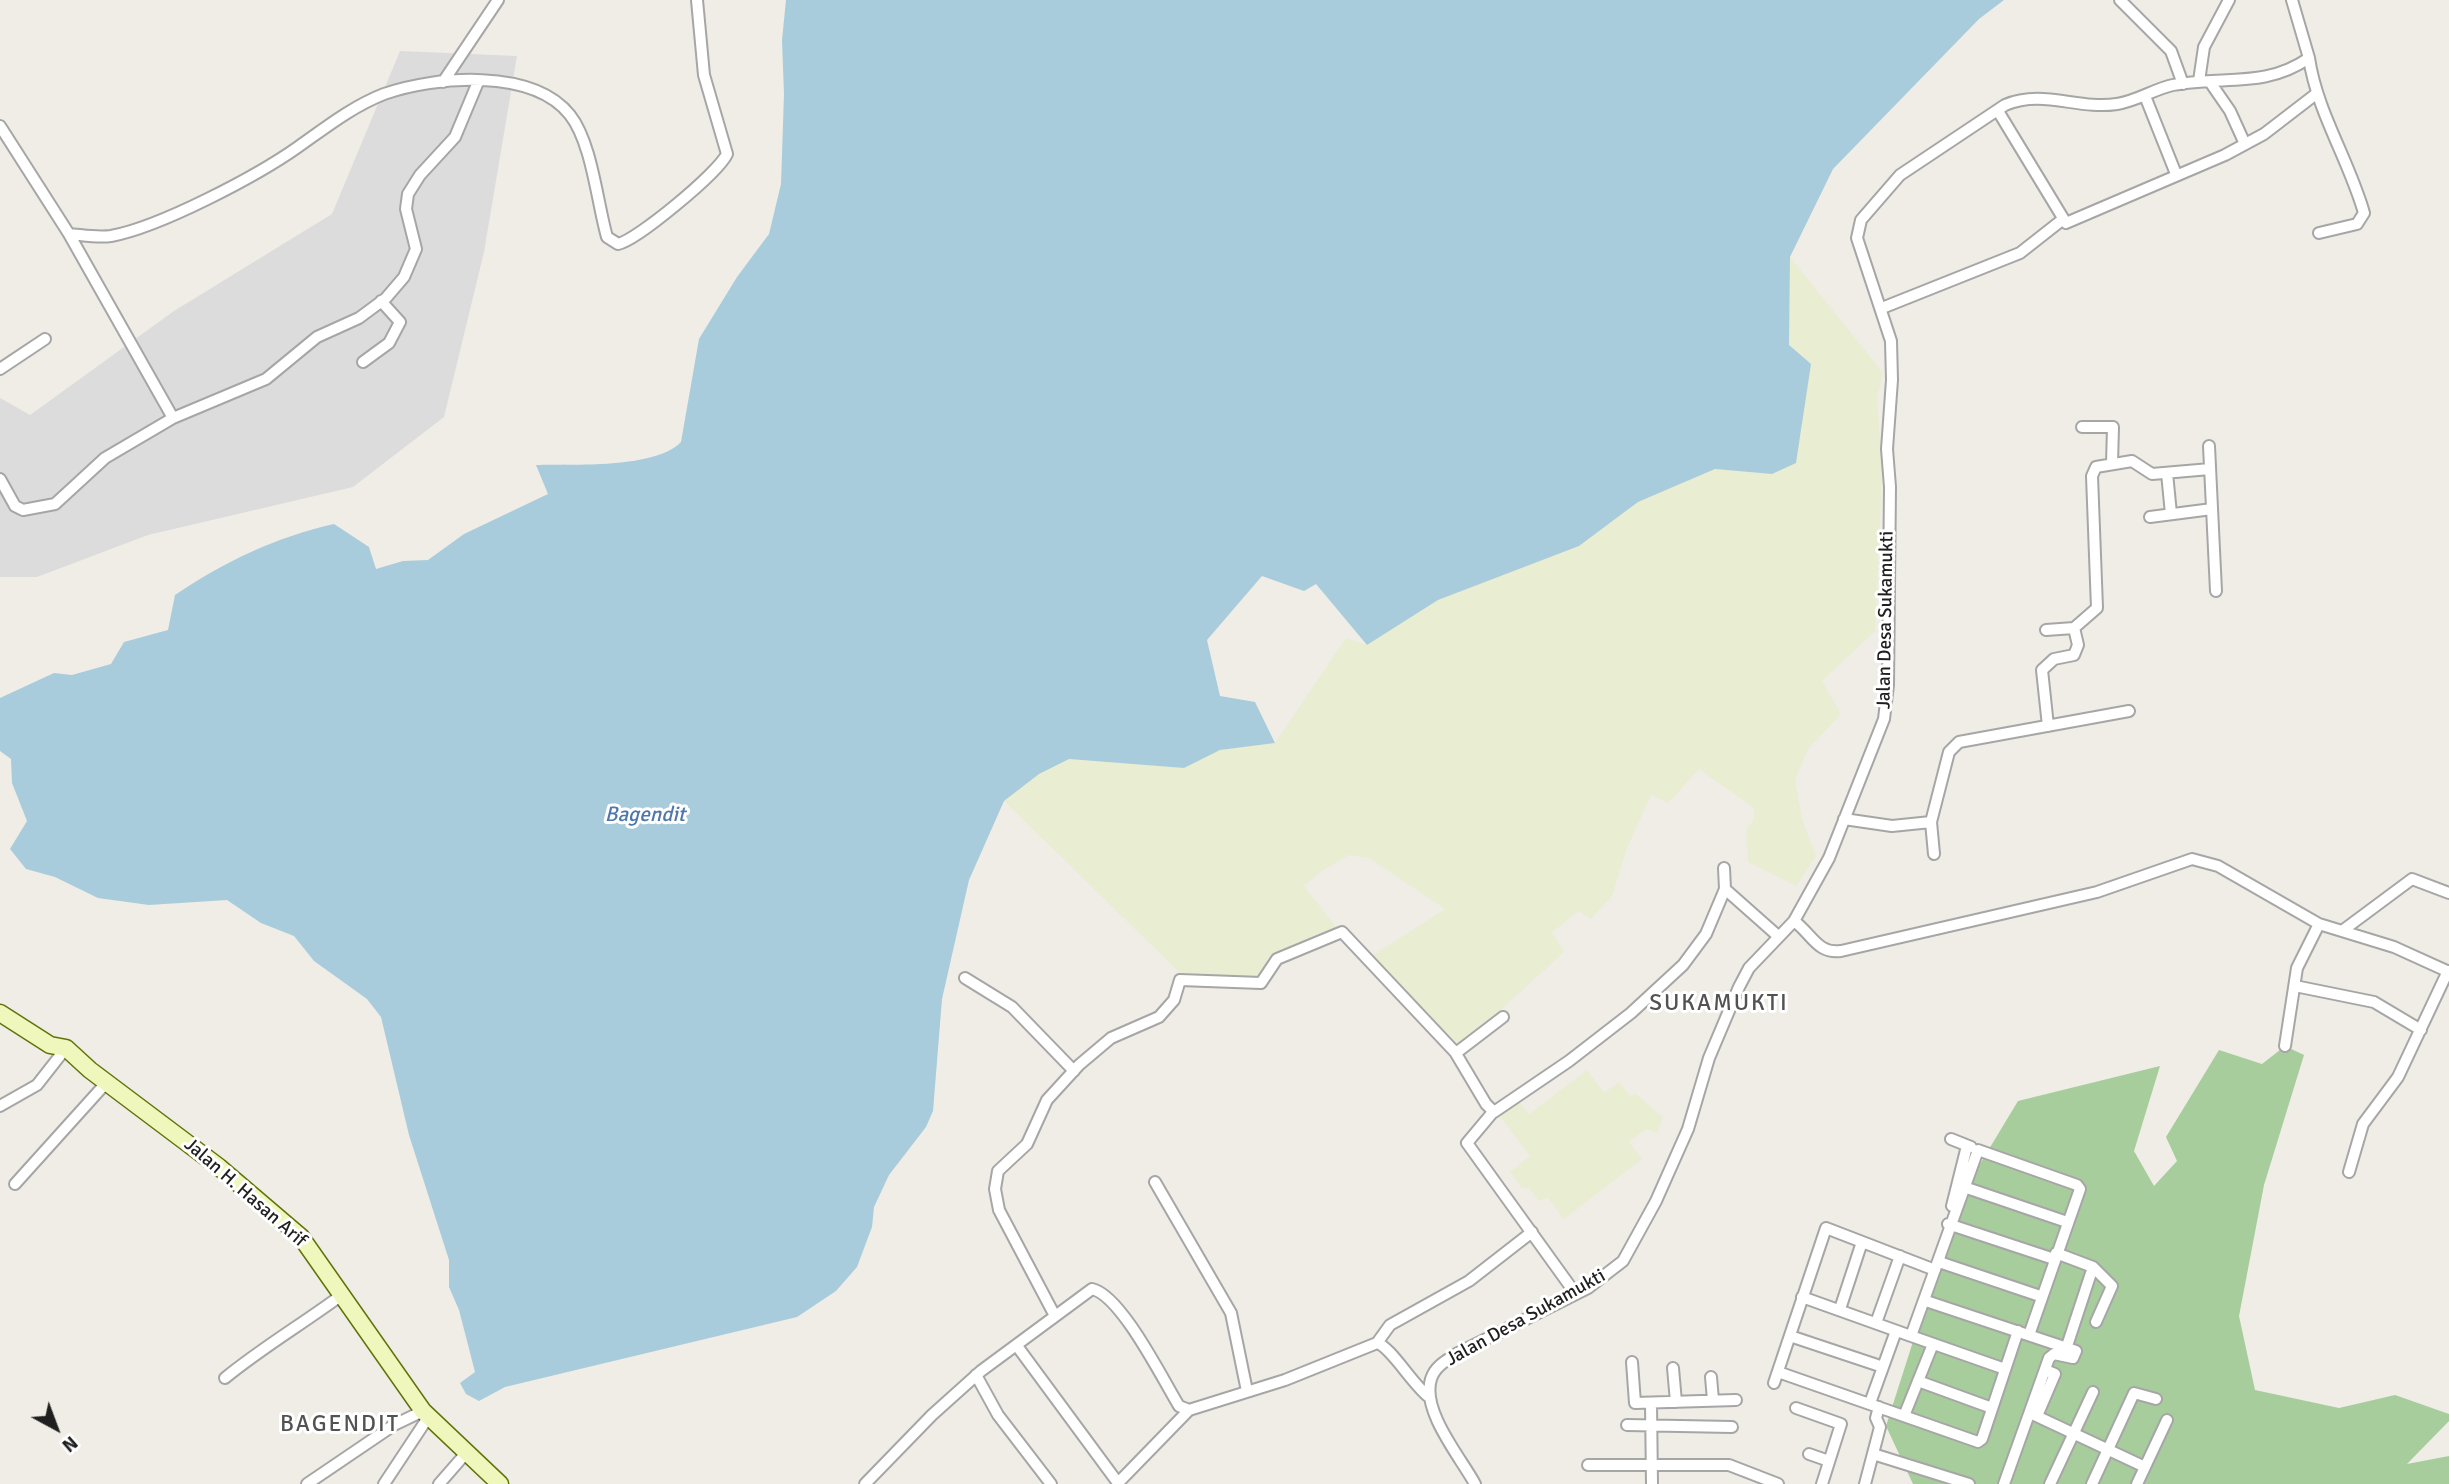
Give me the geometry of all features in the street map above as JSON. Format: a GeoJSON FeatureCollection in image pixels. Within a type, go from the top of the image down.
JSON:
{"type":"FeatureCollection","features":[{"type":"Feature","properties":{"kind":"main road","name":"Jalan H. Hasan Arif"},"geometry":{"type":"LineString","coordinates":[[0,1013],[50,1045],[66,1048],[219,1167],[301,1237],[426,1413],[500,1484]]}},
{"type":"Feature","properties":{"kind":"street"},"geometry":{"type":"LineString","coordinates":[[443,82],[498,0]]}},
{"type":"Feature","properties":{"kind":"street"},"geometry":{"type":"LineString","coordinates":[[69,234],[108,236],[136,230],[264,168],[327,125],[384,94],[443,82],[478,82],[524,85],[541,92],[563,108],[577,127],[607,237],[618,244],[627,242],[687,195],[727,154],[704,75],[697,0]]}},
{"type":"Feature","properties":{"kind":"street"},"geometry":{"type":"LineString","coordinates":[[2120,0],[2171,51],[2183,84]]}},
{"type":"Feature","properties":{"kind":"street"},"geometry":{"type":"LineString","coordinates":[[2229,0],[2204,47],[2204,82],[2230,111],[2245,144]]}},
{"type":"Feature","properties":{"kind":"street"},"geometry":{"type":"LineString","coordinates":[[2292,0],[2309,58],[2316,94],[2355,181],[2364,212],[2357,224],[2319,233]]}},
{"type":"Feature","properties":{"kind":"street","name":"Jalan Desa Sukamukti"},"geometry":{"type":"LineString","coordinates":[[1429,1397],[1431,1380],[1439,1366],[1458,1353],[1605,1277],[1623,1261],[1638,1238],[1688,1129],[1709,1058],[1739,987],[1749,968],[1794,922],[1829,858],[1884,719],[1888,685],[1890,487],[1887,449],[1892,380],[1891,341],[1857,237],[1861,220],[1900,175],[2022,98],[2049,97],[2080,104],[2117,104],[2183,84],[2285,74],[2309,58]]}},
{"type":"Feature","properties":{"kind":"street"},"geometry":{"type":"LineString","coordinates":[[0,479],[15,506],[23,510],[55,504],[105,458],[173,418],[266,379],[317,337],[359,318],[382,301],[412,262],[415,249],[405,209],[408,194],[420,175],[455,137],[478,82]]}},
{"type":"Feature","properties":{"kind":"street"},"geometry":{"type":"LineString","coordinates":[[1998,111],[2062,219],[2071,222],[2245,144],[2264,134],[2316,94]]}},
{"type":"Feature","properties":{"kind":"street"},"geometry":{"type":"LineString","coordinates":[[2145,96],[2176,174]]}},
{"type":"Feature","properties":{"kind":"street"},"geometry":{"type":"LineString","coordinates":[[0,126],[69,234],[173,418]]}},
{"type":"Feature","properties":{"kind":"street"},"geometry":{"type":"LineString","coordinates":[[1882,308],[2020,253],[2062,219]]}},
{"type":"Feature","properties":{"kind":"street"},"geometry":{"type":"LineString","coordinates":[[363,362],[389,343],[400,322],[382,301]]}},
{"type":"Feature","properties":{"kind":"street"},"geometry":{"type":"LineString","coordinates":[[0,369],[46,339]]}},
{"type":"Feature","properties":{"kind":"street"},"geometry":{"type":"LineString","coordinates":[[2082,426],[2113,427],[2112,464]]}},
{"type":"Feature","properties":{"kind":"street"},"geometry":{"type":"LineString","coordinates":[[2209,446],[2216,592]]}},
{"type":"Feature","properties":{"kind":"street"},"geometry":{"type":"LineString","coordinates":[[2046,631],[2074,628],[2097,608],[2092,476],[2096,467],[2132,461],[2146,472],[2210,469]]}},
{"type":"Feature","properties":{"kind":"street"},"geometry":{"type":"LineString","coordinates":[[2167,473],[2171,514]]}},
{"type":"Feature","properties":{"kind":"street"},"geometry":{"type":"LineString","coordinates":[[2150,517],[2212,509]]}},
{"type":"Feature","properties":{"kind":"street"},"geometry":{"type":"LineString","coordinates":[[2048,726],[2040,678],[2042,670],[2054,659],[2074,655],[2078,645],[2074,628]]}},
{"type":"Feature","properties":{"kind":"street"},"geometry":{"type":"LineString","coordinates":[[1934,854],[1931,822],[1934,804],[1954,746],[1959,742],[2129,712]]}},
{"type":"Feature","properties":{"kind":"street"},"geometry":{"type":"LineString","coordinates":[[1844,819],[1892,827],[1931,822]]}},
{"type":"Feature","properties":{"kind":"street"},"geometry":{"type":"LineString","coordinates":[[1794,922],[1806,930],[1818,947],[1831,952],[1841,951],[2097,892],[2192,859],[2218,866],[2319,924],[2394,947],[2449,972],[2397,1080],[2363,1124],[2349,1172]]}},
{"type":"Feature","properties":{"kind":"street"},"geometry":{"type":"LineString","coordinates":[[1575,1293],[1467,1143],[1493,1112],[1569,1061],[1631,1013],[1637,1003],[1684,965],[1706,934],[1726,889],[1724,868]]}},
{"type":"Feature","properties":{"kind":"street"},"geometry":{"type":"LineString","coordinates":[[2342,931],[2412,879],[2449,893]]}},
{"type":"Feature","properties":{"kind":"street"},"geometry":{"type":"LineString","coordinates":[[1726,889],[1778,936]]}},
{"type":"Feature","properties":{"kind":"street"},"geometry":{"type":"LineString","coordinates":[[2285,1045],[2297,968],[2319,924]]}},
{"type":"Feature","properties":{"kind":"street"},"geometry":{"type":"LineString","coordinates":[[1055,1316],[999,1210],[995,1189],[998,1171],[1027,1144],[1047,1100],[1074,1071],[1107,1041],[1159,1017],[1174,1000],[1180,980],[1261,983],[1274,961],[1337,932],[1346,936],[1455,1054],[1493,1112]]}},
{"type":"Feature","properties":{"kind":"street"},"geometry":{"type":"LineString","coordinates":[[965,978],[1012,1007],[1074,1071]]}},
{"type":"Feature","properties":{"kind":"street"},"geometry":{"type":"LineString","coordinates":[[2295,986],[2374,1002],[2421,1030]]}},
{"type":"Feature","properties":{"kind":"street"},"geometry":{"type":"LineString","coordinates":[[1455,1054],[1503,1017]]}},
{"type":"Feature","properties":{"kind":"street"},"geometry":{"type":"LineString","coordinates":[[0,1106],[37,1085],[66,1048]]}},
{"type":"Feature","properties":{"kind":"street"},"geometry":{"type":"LineString","coordinates":[[15,1184],[107,1082]]}},
{"type":"Feature","properties":{"kind":"street"},"geometry":{"type":"LineString","coordinates":[[1951,1139],[2077,1185],[2080,1189],[2040,1296],[2005,1369],[1982,1439],[1978,1442],[1880,1407],[1776,1377],[1826,1228],[1900,1256],[2040,1296]]}},
{"type":"Feature","properties":{"kind":"street"},"geometry":{"type":"LineString","coordinates":[[1912,1336],[1950,1225],[1961,1186],[1967,1146]]}},
{"type":"Feature","properties":{"kind":"street"},"geometry":{"type":"LineString","coordinates":[[1961,1186],[1978,1150]]}},
{"type":"Feature","properties":{"kind":"street"},"geometry":{"type":"LineString","coordinates":[[1155,1182],[1231,1313],[1247,1391]]}},
{"type":"Feature","properties":{"kind":"street"},"geometry":{"type":"LineString","coordinates":[[1961,1186],[2067,1222]]}},
{"type":"Feature","properties":{"kind":"street"},"geometry":{"type":"LineString","coordinates":[[1950,1225],[2093,1267],[2112,1286],[2096,1322]]}},
{"type":"Feature","properties":{"kind":"street"},"geometry":{"type":"LineString","coordinates":[[865,1484],[932,1415],[976,1375],[1092,1289],[1099,1291],[1122,1314],[1179,1406],[1189,1410],[1285,1380],[1377,1343],[1390,1325],[1469,1281],[1532,1232]]}},
{"type":"Feature","properties":{"kind":"street"},"geometry":{"type":"LineString","coordinates":[[1840,1309],[1862,1242]]}},
{"type":"Feature","properties":{"kind":"street"},"geometry":{"type":"LineString","coordinates":[[1876,1323],[1900,1256]]}},
{"type":"Feature","properties":{"kind":"street"},"geometry":{"type":"LineString","coordinates":[[2067,1346],[2093,1267]]}},
{"type":"Feature","properties":{"kind":"street"},"geometry":{"type":"LineString","coordinates":[[225,1378],[263,1347],[283,1338],[343,1293]]}},
{"type":"Feature","properties":{"kind":"street"},"geometry":{"type":"LineString","coordinates":[[1802,1297],[2005,1369]]}},
{"type":"Feature","properties":{"kind":"street"},"geometry":{"type":"LineString","coordinates":[[1926,1301],[2076,1351],[2075,1357],[2052,1355],[2045,1370],[2055,1374],[2034,1414],[2004,1484]]}},
{"type":"Feature","properties":{"kind":"street"},"geometry":{"type":"LineString","coordinates":[[1865,1484],[1880,1427],[1876,1418],[1880,1407],[1883,1367],[1896,1331]]}},
{"type":"Feature","properties":{"kind":"street"},"geometry":{"type":"LineString","coordinates":[[1790,1336],[1883,1367]]}},
{"type":"Feature","properties":{"kind":"street"},"geometry":{"type":"LineString","coordinates":[[1377,1343],[1385,1346],[1406,1375],[1429,1397],[1436,1419],[1475,1484]]}},
{"type":"Feature","properties":{"kind":"street"},"geometry":{"type":"LineString","coordinates":[[1904,1416],[1933,1344]]}},
{"type":"Feature","properties":{"kind":"street"},"geometry":{"type":"LineString","coordinates":[[1017,1346],[1118,1483],[1189,1410]]}},
{"type":"Feature","properties":{"kind":"street"},"geometry":{"type":"LineString","coordinates":[[1632,1362],[1635,1403],[1736,1399]]}},
{"type":"Feature","properties":{"kind":"street"},"geometry":{"type":"LineString","coordinates":[[1673,1368],[1675,1402]]}},
{"type":"Feature","properties":{"kind":"street"},"geometry":{"type":"LineString","coordinates":[[976,1375],[998,1415],[1051,1484]]}},
{"type":"Feature","properties":{"kind":"street"},"geometry":{"type":"LineString","coordinates":[[1711,1377],[1713,1400]]}},
{"type":"Feature","properties":{"kind":"street"},"geometry":{"type":"LineString","coordinates":[[1918,1381],[1992,1408]]}},
{"type":"Feature","properties":{"kind":"street"},"geometry":{"type":"LineString","coordinates":[[2050,1484],[2093,1392]]}},
{"type":"Feature","properties":{"kind":"street"},"geometry":{"type":"LineString","coordinates":[[2092,1484],[2134,1394],[2156,1399]]}},
{"type":"Feature","properties":{"kind":"street"},"geometry":{"type":"LineString","coordinates":[[1651,1403],[1652,1484]]}},
{"type":"Feature","properties":{"kind":"street"},"geometry":{"type":"LineString","coordinates":[[1796,1408],[1841,1424],[1822,1484]]}},
{"type":"Feature","properties":{"kind":"street"},"geometry":{"type":"LineString","coordinates":[[307,1484],[394,1424],[426,1413]]}},
{"type":"Feature","properties":{"kind":"street"},"geometry":{"type":"LineString","coordinates":[[384,1484],[426,1413]]}},
{"type":"Feature","properties":{"kind":"street"},"geometry":{"type":"LineString","coordinates":[[2034,1414],[2145,1467]]}},
{"type":"Feature","properties":{"kind":"street"},"geometry":{"type":"LineString","coordinates":[[2137,1484],[2167,1420]]}},
{"type":"Feature","properties":{"kind":"street"},"geometry":{"type":"LineString","coordinates":[[1627,1425],[1732,1427]]}},
{"type":"Feature","properties":{"kind":"street"},"geometry":{"type":"LineString","coordinates":[[439,1484],[467,1452]]}},
{"type":"Feature","properties":{"kind":"street"},"geometry":{"type":"LineString","coordinates":[[1809,1454],[1829,1461]]}},
{"type":"Feature","properties":{"kind":"street"},"geometry":{"type":"LineString","coordinates":[[1873,1454],[1969,1484]]}},
{"type":"Feature","properties":{"kind":"street"},"geometry":{"type":"LineString","coordinates":[[1588,1465],[1729,1465],[1778,1484]]}},
{"type":"Feature","properties":{"kind":"shaded area"},"geometry":{"type":"Polygon","coordinates":[[[400,51],[517,56],[484,252],[444,417],[353,487],[148,535],[37,577],[0,577],[0,398],[30,415],[174,311],[332,214],[400,51]]]}},
{"type":"Feature","properties":{"kind":"green space"},"geometry":{"type":"Polygon","coordinates":[[[1790,257],[1883,373],[1877,399],[1882,470],[1875,631],[1822,681],[1841,714],[1808,749],[1795,780],[1802,819],[1816,856],[1796,886],[1748,862],[1746,830],[1754,819],[1754,808],[1699,769],[1668,803],[1651,795],[1627,848],[1612,896],[1591,919],[1579,911],[1552,932],[1564,952],[1493,1017],[1458,1044],[1372,956],[1445,909],[1369,858],[1349,855],[1319,873],[1304,886],[1336,927],[1267,958],[1263,977],[1182,975],[1004,801],[1039,774],[1069,759],[1184,768],[1220,750],[1275,743],[1346,638],[1367,645],[1438,600],[1579,546],[1638,502],[1715,469],[1772,474],[1802,433],[1802,410],[1789,345],[1790,257]]]}},
{"type":"Feature","properties":{"kind":"green space"},"geometry":{"type":"Polygon","coordinates":[[[2285,1046],[2304,1055],[2264,1185],[2239,1316],[2255,1390],[2339,1408],[2395,1395],[2449,1414],[2449,1421],[2407,1464],[2449,1456],[2449,1484],[1913,1484],[1886,1426],[1926,1301],[1948,1217],[2018,1101],[2160,1066],[2134,1151],[2154,1186],[2177,1161],[2166,1137],[2219,1050],[2262,1064],[2285,1046]]]}},
{"type":"Feature","properties":{"kind":"green space"},"geometry":{"type":"Polygon","coordinates":[[[1587,1070],[1604,1093],[1619,1082],[1630,1096],[1636,1094],[1663,1117],[1657,1133],[1646,1129],[1629,1142],[1642,1159],[1564,1219],[1548,1198],[1539,1201],[1529,1188],[1522,1188],[1510,1172],[1530,1156],[1498,1114],[1517,1099],[1529,1114],[1587,1070]]]}},
{"type":"Feature","properties":{"kind":"water","name":"Bagendit"},"geometry":{"type":"Polygon","coordinates":[[[786,0],[2004,0],[1979,19],[1833,169],[1790,257],[1789,345],[1811,364],[1796,463],[1772,474],[1715,469],[1638,502],[1579,546],[1438,600],[1367,645],[1316,584],[1304,591],[1262,576],[1207,640],[1220,696],[1255,702],[1275,743],[1220,750],[1184,768],[1069,759],[1039,774],[1004,801],[969,880],[942,999],[933,1111],[926,1127],[889,1175],[874,1207],[872,1227],[857,1267],[836,1291],[797,1317],[505,1387],[479,1401],[466,1394],[460,1383],[475,1372],[459,1310],[449,1287],[449,1260],[409,1135],[381,1017],[367,999],[314,961],[294,936],[261,923],[227,900],[149,905],[98,898],[55,877],[26,869],[10,849],[27,821],[12,783],[11,759],[0,751],[0,698],[54,673],[72,675],[111,664],[124,642],[168,630],[175,595],[232,561],[271,543],[334,524],[369,547],[376,569],[403,561],[428,560],[464,534],[548,494],[536,465],[633,461],[669,451],[681,442],[699,339],[737,277],[769,234],[781,184],[784,94],[782,40],[786,0]]]}},
{"type":"Feature","properties":{"kind":"district","name":"SUKAMUKTI"},"geometry":{"type":"Point","coordinates":[1719,1004]}},
{"type":"Feature","properties":{"kind":"district","name":"BAGENDIT"},"geometry":{"type":"Point","coordinates":[340,1425]}}]}
